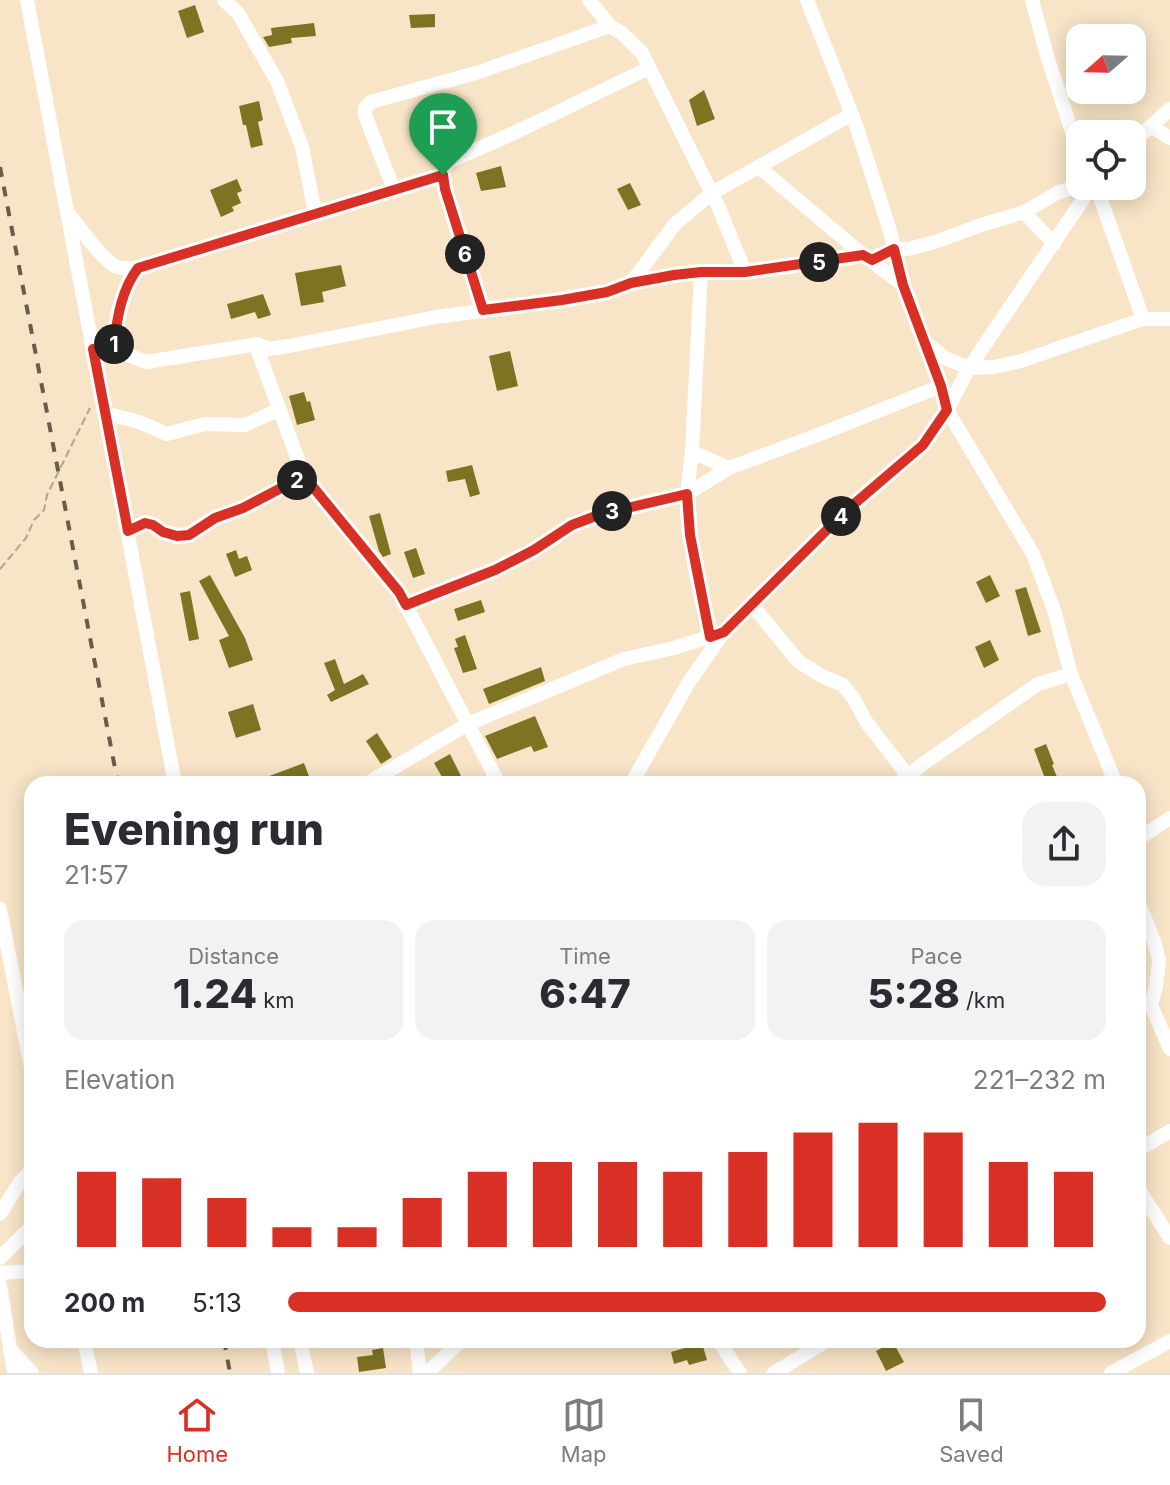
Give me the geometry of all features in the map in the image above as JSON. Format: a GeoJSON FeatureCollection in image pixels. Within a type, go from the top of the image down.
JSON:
{"type":"FeatureCollection","features":[{"type":"Feature","properties":{"kind":"street"},"geometry":{"type":"LineString","coordinates":[[27,0],[174,776]]}},
{"type":"Feature","properties":{"kind":"street"},"geometry":{"type":"LineString","coordinates":[[224,0],[238,13],[277,81],[302,147],[315,213]]}},
{"type":"Feature","properties":{"kind":"street"},"geometry":{"type":"LineString","coordinates":[[589,0],[610,26],[642,53],[712,193],[745,272]]}},
{"type":"Feature","properties":{"kind":"street"},"geometry":{"type":"LineString","coordinates":[[807,0],[852,114],[890,231],[903,285],[947,410],[1033,554],[1054,610],[1071,674],[1113,776]]}},
{"type":"Feature","properties":{"kind":"street"},"geometry":{"type":"LineString","coordinates":[[1032,0],[1068,120]]}},
{"type":"Feature","properties":{"kind":"street"},"geometry":{"type":"LineString","coordinates":[[394,190],[365,115],[365,108],[371,102],[479,72],[610,26]]}},
{"type":"Feature","properties":{"kind":"street"},"geometry":{"type":"LineString","coordinates":[[483,310],[445,189],[444,166],[649,68]]}},
{"type":"Feature","properties":{"kind":"street"},"geometry":{"type":"LineString","coordinates":[[1146,130],[1170,109]]}},
{"type":"Feature","properties":{"kind":"street"},"geometry":{"type":"LineString","coordinates":[[631,283],[675,224],[712,193],[852,114]]}},
{"type":"Feature","properties":{"kind":"street"},"geometry":{"type":"LineString","coordinates":[[1151,126],[1170,138]]}},
{"type":"Feature","properties":{"kind":"street"},"geometry":{"type":"LineString","coordinates":[[759,167],[903,285]]}},
{"type":"Feature","properties":{"kind":"street"},"geometry":{"type":"LineString","coordinates":[[67,212],[102,255],[118,267],[138,268],[443,175]]}},
{"type":"Feature","properties":{"kind":"street"},"geometry":{"type":"LineString","coordinates":[[93,349],[113,349],[146,362],[258,344],[268,349],[436,317],[607,292],[631,283],[701,272],[745,272],[867,258],[894,249],[935,242],[1024,212],[1066,190]]}},
{"type":"Feature","properties":{"kind":"street"},"geometry":{"type":"LineString","coordinates":[[636,776],[717,634],[847,510],[923,445],[947,410],[969,368],[1084,200]]}},
{"type":"Feature","properties":{"kind":"street"},"geometry":{"type":"LineString","coordinates":[[1099,200],[1143,319]]}},
{"type":"Feature","properties":{"kind":"street"},"geometry":{"type":"LineString","coordinates":[[1024,212],[1054,244]]}},
{"type":"Feature","properties":{"kind":"street"},"geometry":{"type":"LineString","coordinates":[[113,349],[119,310],[131,277],[138,268]]}},
{"type":"Feature","properties":{"kind":"street"},"geometry":{"type":"LineString","coordinates":[[701,272],[687,494],[690,535],[717,634]]}},
{"type":"Feature","properties":{"kind":"street"},"geometry":{"type":"LineString","coordinates":[[924,342],[945,358],[969,368],[994,367],[1021,361],[1143,319],[1170,319]]}},
{"type":"Feature","properties":{"kind":"street"},"geometry":{"type":"LineString","coordinates":[[258,344],[278,410],[304,476],[399,592],[495,776]]}},
{"type":"Feature","properties":{"kind":"street"},"geometry":{"type":"LineString","coordinates":[[406,605],[495,570],[534,550],[572,525],[601,514],[687,494],[729,468],[941,386]]}},
{"type":"Feature","properties":{"kind":"street"},"geometry":{"type":"LineString","coordinates":[[105,413],[167,434],[205,424],[245,425],[278,410]]}},
{"type":"Feature","properties":{"kind":"street"},"geometry":{"type":"LineString","coordinates":[[692,452],[729,468]]}},
{"type":"Feature","properties":{"kind":"street"},"geometry":{"type":"LineString","coordinates":[[128,531],[145,523],[177,536],[189,535],[215,518],[243,508],[304,476]]}},
{"type":"Feature","properties":{"kind":"street"},"geometry":{"type":"LineString","coordinates":[[751,604],[799,662],[843,685],[900,776]]}},
{"type":"Feature","properties":{"kind":"street"},"geometry":{"type":"LineString","coordinates":[[380,776],[468,724],[624,659],[717,634]]}},
{"type":"Feature","properties":{"kind":"street"},"geometry":{"type":"LineString","coordinates":[[909,776],[1038,684],[1071,674]]}},
{"type":"Feature","properties":{"kind":"street"},"geometry":{"type":"LineString","coordinates":[[1146,834],[1170,818]]}},
{"type":"Feature","properties":{"kind":"street"},"geometry":{"type":"LineString","coordinates":[[0,909],[24,1032]]}},
{"type":"Feature","properties":{"kind":"street"},"geometry":{"type":"LineString","coordinates":[[1146,921],[1159,960],[1156,987],[1146,1005]]}},
{"type":"Feature","properties":{"kind":"street"},"geometry":{"type":"LineString","coordinates":[[1146,1012],[1170,1049]]}},
{"type":"Feature","properties":{"kind":"street"},"geometry":{"type":"LineString","coordinates":[[1146,1145],[1170,1131]]}},
{"type":"Feature","properties":{"kind":"street"},"geometry":{"type":"LineString","coordinates":[[0,1214],[24,1178]]}},
{"type":"Feature","properties":{"kind":"street"},"geometry":{"type":"LineString","coordinates":[[1146,1200],[1170,1238]]}},
{"type":"Feature","properties":{"kind":"street"},"geometry":{"type":"LineString","coordinates":[[0,1258],[24,1234]]}},
{"type":"Feature","properties":{"kind":"street"},"geometry":{"type":"LineString","coordinates":[[0,1273],[24,1272]]}},
{"type":"Feature","properties":{"kind":"street"},"geometry":{"type":"LineString","coordinates":[[0,1285],[14,1373]]}},
{"type":"Feature","properties":{"kind":"street"},"geometry":{"type":"LineString","coordinates":[[0,1332],[10,1349],[32,1373]]}},
{"type":"Feature","properties":{"kind":"street"},"geometry":{"type":"LineString","coordinates":[[1111,1373],[1170,1341]]}},
{"type":"Feature","properties":{"kind":"street"},"geometry":{"type":"LineString","coordinates":[[86,1348],[91,1373]]}},
{"type":"Feature","properties":{"kind":"street"},"geometry":{"type":"LineString","coordinates":[[273,1348],[278,1373]]}},
{"type":"Feature","properties":{"kind":"street"},"geometry":{"type":"LineString","coordinates":[[302,1348],[307,1373]]}},
{"type":"Feature","properties":{"kind":"street"},"geometry":{"type":"LineString","coordinates":[[417,1348],[420,1373]]}},
{"type":"Feature","properties":{"kind":"street"},"geometry":{"type":"LineString","coordinates":[[427,1373],[454,1348]]}},
{"type":"Feature","properties":{"kind":"street"},"geometry":{"type":"LineString","coordinates":[[723,1348],[740,1373]]}},
{"type":"Feature","properties":{"kind":"street"},"geometry":{"type":"LineString","coordinates":[[774,1373],[790,1368],[817,1348]]}},
{"type":"Feature","properties":{"kind":"path"},"geometry":{"type":"LineString","coordinates":[[0,569],[44,510],[47,495],[90,409]]}},
{"type":"Feature","properties":{"kind":"building"},"geometry":{"type":"Polygon","coordinates":[[[195,5],[204,32],[187,38],[178,11],[195,5]]]}},
{"type":"Feature","properties":{"kind":"building"},"geometry":{"type":"Polygon","coordinates":[[[435,14],[435,27],[411,28],[409,15],[435,14]]]}},
{"type":"Feature","properties":{"kind":"building"},"geometry":{"type":"Polygon","coordinates":[[[314,23],[316,36],[291,38],[292,43],[269,47],[263,37],[272,35],[271,28],[314,23]]]}},
{"type":"Feature","properties":{"kind":"building"},"geometry":{"type":"Polygon","coordinates":[[[704,90],[715,119],[697,126],[689,100],[704,90]]]}},
{"type":"Feature","properties":{"kind":"building"},"geometry":{"type":"Polygon","coordinates":[[[259,101],[263,120],[258,122],[263,145],[251,148],[239,106],[259,101]]]}},
{"type":"Feature","properties":{"kind":"building"},"geometry":{"type":"Polygon","coordinates":[[[501,166],[506,187],[481,191],[476,173],[501,166]]]}},
{"type":"Feature","properties":{"kind":"building"},"geometry":{"type":"Polygon","coordinates":[[[237,179],[242,191],[237,193],[241,203],[232,207],[234,211],[221,217],[210,190],[237,179]]]}},
{"type":"Feature","properties":{"kind":"building"},"geometry":{"type":"Polygon","coordinates":[[[630,183],[641,205],[628,210],[617,189],[630,183]]]}},
{"type":"Feature","properties":{"kind":"building"},"geometry":{"type":"Polygon","coordinates":[[[341,265],[346,286],[322,292],[324,302],[301,306],[295,273],[341,265]]]}},
{"type":"Feature","properties":{"kind":"building"},"geometry":{"type":"Polygon","coordinates":[[[263,294],[271,315],[258,319],[255,312],[231,319],[227,304],[263,294]]]}},
{"type":"Feature","properties":{"kind":"building"},"geometry":{"type":"Polygon","coordinates":[[[510,351],[518,386],[497,391],[489,356],[510,351]]]}},
{"type":"Feature","properties":{"kind":"building"},"geometry":{"type":"Polygon","coordinates":[[[304,392],[315,420],[297,425],[289,396],[304,392]]]}},
{"type":"Feature","properties":{"kind":"building"},"geometry":{"type":"Polygon","coordinates":[[[472,465],[480,494],[470,497],[465,479],[448,482],[446,471],[472,465]]]}},
{"type":"Feature","properties":{"kind":"building"},"geometry":{"type":"Polygon","coordinates":[[[380,513],[391,554],[383,557],[369,516],[380,513]]]}},
{"type":"Feature","properties":{"kind":"building"},"geometry":{"type":"Polygon","coordinates":[[[416,548],[425,574],[413,578],[404,552],[416,548]]]}},
{"type":"Feature","properties":{"kind":"building"},"geometry":{"type":"Polygon","coordinates":[[[236,550],[239,559],[247,556],[252,570],[235,577],[226,554],[236,550]]]}},
{"type":"Feature","properties":{"kind":"building"},"geometry":{"type":"Polygon","coordinates":[[[210,575],[245,638],[253,660],[229,668],[219,640],[229,636],[199,581],[210,575]]]}},
{"type":"Feature","properties":{"kind":"building"},"geometry":{"type":"Polygon","coordinates":[[[990,575],[1000,596],[986,603],[976,582],[990,575]]]}},
{"type":"Feature","properties":{"kind":"building"},"geometry":{"type":"Polygon","coordinates":[[[1026,587],[1041,632],[1028,636],[1015,590],[1026,587]]]}},
{"type":"Feature","properties":{"kind":"building"},"geometry":{"type":"Polygon","coordinates":[[[190,591],[199,639],[189,641],[180,593],[190,591]]]}},
{"type":"Feature","properties":{"kind":"building"},"geometry":{"type":"Polygon","coordinates":[[[481,600],[485,612],[458,621],[454,609],[481,600]]]}},
{"type":"Feature","properties":{"kind":"building"},"geometry":{"type":"Polygon","coordinates":[[[465,635],[477,669],[463,673],[454,648],[458,647],[455,639],[465,635]]]}},
{"type":"Feature","properties":{"kind":"building"},"geometry":{"type":"Polygon","coordinates":[[[990,640],[999,660],[984,668],[975,647],[990,640]]]}},
{"type":"Feature","properties":{"kind":"building"},"geometry":{"type":"Polygon","coordinates":[[[335,659],[344,684],[363,674],[369,684],[331,702],[327,695],[335,690],[324,663],[335,659]]]}},
{"type":"Feature","properties":{"kind":"building"},"geometry":{"type":"Polygon","coordinates":[[[541,667],[545,681],[489,704],[483,689],[541,667]]]}},
{"type":"Feature","properties":{"kind":"building"},"geometry":{"type":"Polygon","coordinates":[[[253,704],[261,730],[236,738],[228,712],[253,704]]]}},
{"type":"Feature","properties":{"kind":"building"},"geometry":{"type":"Polygon","coordinates":[[[535,716],[548,747],[534,752],[531,746],[497,759],[485,736],[535,716]]]}},
{"type":"Feature","properties":{"kind":"building"},"geometry":{"type":"Polygon","coordinates":[[[377,733],[392,757],[381,764],[366,741],[377,733]]]}},
{"type":"Feature","properties":{"kind":"building"},"geometry":{"type":"Polygon","coordinates":[[[1046,744],[1057,776],[1044,776],[1034,749],[1046,744]]]}},
{"type":"Feature","properties":{"kind":"building"},"geometry":{"type":"Polygon","coordinates":[[[450,754],[461,776],[441,776],[434,763],[450,754]]]}},
{"type":"Feature","properties":{"kind":"building"},"geometry":{"type":"Polygon","coordinates":[[[304,763],[309,776],[270,776],[304,763]]]}},
{"type":"Feature","properties":{"kind":"building"},"geometry":{"type":"Polygon","coordinates":[[[383,1348],[386,1368],[359,1372],[357,1357],[373,1355],[372,1350],[383,1348]]]}},
{"type":"Feature","properties":{"kind":"building"},"geometry":{"type":"Polygon","coordinates":[[[703,1348],[707,1360],[689,1365],[687,1360],[674,1364],[671,1352],[703,1348]]]}},
{"type":"Feature","properties":{"kind":"building"},"geometry":{"type":"Polygon","coordinates":[[[896,1348],[904,1362],[886,1371],[876,1351],[896,1348]]]}},
{"type":"Feature","properties":{"kind":"railway"},"geometry":{"type":"LineString","coordinates":[[0,167],[116,776]]}},
{"type":"Feature","properties":{"kind":"railway"},"geometry":{"type":"LineString","coordinates":[[225,1348],[230,1373]]}},
{"type":"Feature","properties":{"kind":"route"},"geometry":{"type":"LineString","coordinates":[[443,175],[483,310],[607,292],[631,283],[674,275],[745,272],[863,255],[872,260],[894,249],[903,285],[947,410],[923,445],[847,510],[724,632],[710,637],[694,563],[687,494],[601,514],[572,525],[534,550],[495,570],[406,605],[399,592],[304,476],[243,508],[215,518],[189,535],[177,536],[145,523],[128,531],[93,349],[113,349],[119,310],[131,277],[138,268],[443,175]]}}]}
